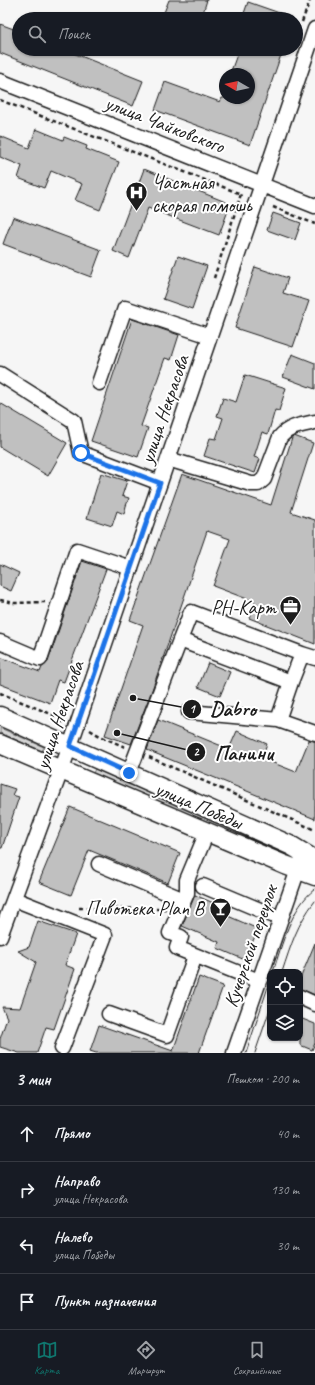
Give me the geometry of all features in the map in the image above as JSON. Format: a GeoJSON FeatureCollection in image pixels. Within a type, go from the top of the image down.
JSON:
{"type":"FeatureCollection","features":[{"type":"Feature","properties":{"kind":"main road","name":"улица Победы"},"geometry":{"type":"LineString","coordinates":[[0,716],[292,846],[310,856]]}},
{"type":"Feature","properties":{"kind":"main road","name":"улица Победы"},"geometry":{"type":"LineString","coordinates":[[0,744],[315,876]]}},
{"type":"Feature","properties":{"kind":"street","name":"улица Некрасова"},"geometry":{"type":"LineString","coordinates":[[0,936],[70,746],[315,29]]}},
{"type":"Feature","properties":{"kind":"street","name":"улица Чайковского"},"geometry":{"type":"LineString","coordinates":[[0,81],[315,206]]}},
{"type":"Feature","properties":{"kind":"street"},"geometry":{"type":"LineString","coordinates":[[99,383],[126,308],[210,336]]}},
{"type":"Feature","properties":{"kind":"street"},"geometry":{"type":"LineString","coordinates":[[0,374],[74,421],[81,453],[160,483]]}},
{"type":"Feature","properties":{"kind":"street"},"geometry":{"type":"LineString","coordinates":[[168,459],[251,484],[258,484],[264,480],[280,437],[284,432],[290,428],[315,422]]}},
{"type":"Feature","properties":{"kind":"street"},"geometry":{"type":"LineString","coordinates":[[0,642],[40,659],[77,550],[131,568]]}},
{"type":"Feature","properties":{"kind":"street"},"geometry":{"type":"LineString","coordinates":[[129,773],[191,612],[309,656],[292,682],[278,720]]}},
{"type":"Feature","properties":{"kind":"street"},"geometry":{"type":"LineString","coordinates":[[180,640],[292,682]]}},
{"type":"Feature","properties":{"kind":"street"},"geometry":{"type":"LineString","coordinates":[[189,712],[278,720],[315,733]]}},
{"type":"Feature","properties":{"kind":"street"},"geometry":{"type":"LineString","coordinates":[[207,832],[187,880],[187,893],[170,933],[181,937],[177,948],[254,979],[272,915],[280,894],[288,897]]}},
{"type":"Feature","properties":{"kind":"street","name":"Кучерской переулок"},"geometry":{"type":"LineString","coordinates":[[234,1053],[254,979],[298,870],[310,856]]}},
{"type":"Feature","properties":{"kind":"street"},"geometry":{"type":"LineString","coordinates":[[99,864],[182,904]]}},
{"type":"Feature","properties":{"kind":"street"},"geometry":{"type":"LineString","coordinates":[[203,886],[272,915]]}},
{"type":"Feature","properties":{"kind":"street"},"geometry":{"type":"LineString","coordinates":[[14,899],[105,935],[62,1048]]}},
{"type":"Feature","properties":{"kind":"street"},"geometry":{"type":"LineString","coordinates":[[109,1014],[167,1035],[195,956]]}},
{"type":"Feature","properties":{"kind":"street"},"geometry":{"type":"LineString","coordinates":[[303,998],[315,1004]]}},
{"type":"Feature","properties":{"kind":"path"},"geometry":{"type":"LineString","coordinates":[[303,20],[310,0]]}},
{"type":"Feature","properties":{"kind":"path"},"geometry":{"type":"LineString","coordinates":[[0,100],[241,194],[212,283]]}},
{"type":"Feature","properties":{"kind":"path"},"geometry":{"type":"LineString","coordinates":[[273,207],[315,224]]}},
{"type":"Feature","properties":{"kind":"path"},"geometry":{"type":"LineString","coordinates":[[0,600],[14,603],[59,602]]}},
{"type":"Feature","properties":{"kind":"path"},"geometry":{"type":"LineString","coordinates":[[0,693],[63,719],[65,712]]}},
{"type":"Feature","properties":{"kind":"path"},"geometry":{"type":"LineString","coordinates":[[90,730],[100,736],[315,830]]}},
{"type":"Feature","properties":{"kind":"path"},"geometry":{"type":"LineString","coordinates":[[75,907],[82,909],[182,904]]}},
{"type":"Feature","properties":{"kind":"shaded area"},"geometry":{"type":"Polygon","coordinates":[[[0,728],[44,747],[42,751],[0,733],[0,728]]]}},
{"type":"Feature","properties":{"kind":"shaded area"},"geometry":{"type":"Polygon","coordinates":[[[95,769],[280,850],[278,854],[93,773],[95,769]]]}},
{"type":"Feature","properties":{"kind":"building"},"geometry":{"type":"Polygon","coordinates":[[[169,0],[207,0],[203,12],[164,12],[169,0]]]}},
{"type":"Feature","properties":{"kind":"building"},"geometry":{"type":"Polygon","coordinates":[[[248,2],[277,12],[244,12],[248,2]]]}},
{"type":"Feature","properties":{"kind":"building"},"geometry":{"type":"Polygon","coordinates":[[[0,24],[12,28],[12,56],[80,56],[143,81],[133,106],[0,53],[0,24]]]}},
{"type":"Feature","properties":{"kind":"building"},"geometry":{"type":"Polygon","coordinates":[[[236,56],[281,56],[250,145],[155,110],[165,82],[219,102],[219,104],[255,104],[255,68],[232,68],[236,56]]]}},
{"type":"Feature","properties":{"kind":"building"},"geometry":{"type":"Polygon","coordinates":[[[36,129],[63,140],[64,137],[87,146],[86,149],[119,162],[100,210],[75,200],[82,184],[51,171],[44,188],[18,178],[22,166],[0,157],[0,136],[29,148],[36,129]]]}},
{"type":"Feature","properties":{"kind":"building"},"geometry":{"type":"Polygon","coordinates":[[[144,169],[228,203],[229,208],[219,235],[148,208],[129,258],[113,251],[144,169]]]}},
{"type":"Feature","properties":{"kind":"building"},"geometry":{"type":"Polygon","coordinates":[[[273,213],[301,223],[295,240],[267,230],[273,213]]]}},
{"type":"Feature","properties":{"kind":"building"},"geometry":{"type":"Polygon","coordinates":[[[13,217],[101,250],[91,277],[3,244],[13,217]]]}},
{"type":"Feature","properties":{"kind":"building"},"geometry":{"type":"Polygon","coordinates":[[[178,256],[207,266],[192,309],[163,299],[178,256]]]}},
{"type":"Feature","properties":{"kind":"building"},"geometry":{"type":"Polygon","coordinates":[[[255,267],[288,278],[283,293],[309,301],[293,347],[235,328],[255,267]]]}},
{"type":"Feature","properties":{"kind":"building"},"geometry":{"type":"Polygon","coordinates":[[[132,319],[179,335],[171,360],[165,358],[141,426],[148,428],[138,457],[91,441],[132,319]]]}},
{"type":"Feature","properties":{"kind":"building"},"geometry":{"type":"Polygon","coordinates":[[[292,354],[315,363],[315,389],[283,377],[292,354]]]}},
{"type":"Feature","properties":{"kind":"building"},"geometry":{"type":"Polygon","coordinates":[[[245,375],[286,388],[279,411],[275,410],[268,434],[262,432],[254,457],[260,459],[255,473],[204,456],[210,438],[216,439],[223,418],[217,416],[223,398],[236,402],[245,375]]]}},
{"type":"Feature","properties":{"kind":"building"},"geometry":{"type":"Polygon","coordinates":[[[0,403],[67,443],[48,476],[0,447],[0,403]]]}},
{"type":"Feature","properties":{"kind":"building"},"geometry":{"type":"Polygon","coordinates":[[[294,436],[313,443],[291,512],[315,520],[315,644],[249,618],[255,602],[213,586],[230,539],[207,531],[152,690],[131,744],[105,735],[143,625],[130,620],[182,474],[271,505],[292,438],[294,436]]]}},
{"type":"Feature","properties":{"kind":"building"},"geometry":{"type":"Polygon","coordinates":[[[101,473],[127,481],[122,496],[129,498],[124,514],[117,511],[112,526],[87,518],[101,473]]]}},
{"type":"Feature","properties":{"kind":"building"},"geometry":{"type":"Polygon","coordinates":[[[82,561],[106,569],[64,682],[58,680],[50,703],[0,684],[0,657],[40,672],[42,667],[48,662],[82,561]]]}},
{"type":"Feature","properties":{"kind":"building"},"geometry":{"type":"Polygon","coordinates":[[[0,564],[19,573],[11,591],[0,586],[0,564]]]}},
{"type":"Feature","properties":{"kind":"building"},"geometry":{"type":"Polygon","coordinates":[[[208,663],[230,672],[220,696],[198,687],[208,663]]]}},
{"type":"Feature","properties":{"kind":"building"},"geometry":{"type":"Polygon","coordinates":[[[158,720],[229,749],[237,731],[267,744],[261,758],[296,772],[309,740],[315,741],[315,819],[147,750],[158,720]]]}},
{"type":"Feature","properties":{"kind":"building"},"geometry":{"type":"Polygon","coordinates":[[[0,784],[15,789],[12,795],[19,797],[2,848],[0,848],[0,784]]]}},
{"type":"Feature","properties":{"kind":"building"},"geometry":{"type":"Polygon","coordinates":[[[70,807],[180,853],[168,883],[89,850],[71,895],[39,882],[70,807]]]}},
{"type":"Feature","properties":{"kind":"building"},"geometry":{"type":"Polygon","coordinates":[[[195,895],[223,907],[221,913],[258,929],[245,960],[217,948],[219,942],[182,926],[195,895]]]}},
{"type":"Feature","properties":{"kind":"building"},"geometry":{"type":"Polygon","coordinates":[[[38,921],[76,934],[65,965],[75,969],[54,1029],[46,1027],[37,1053],[19,1053],[0,1047],[0,1039],[7,1018],[2,1007],[20,1008],[36,962],[18,951],[29,947],[38,921]]]}},
{"type":"Feature","properties":{"kind":"building"},"geometry":{"type":"Polygon","coordinates":[[[315,943],[315,995],[303,990],[303,972],[315,943]]]}},
{"type":"Feature","properties":{"kind":"building"},"geometry":{"type":"Polygon","coordinates":[[[199,977],[223,986],[199,1053],[96,1053],[90,1051],[99,1025],[173,1051],[199,977]]]}},
{"type":"Feature","properties":{"kind":"building"},"geometry":{"type":"Polygon","coordinates":[[[303,1019],[315,1024],[315,1043],[312,1050],[300,1045],[300,1041],[303,1041],[303,1019]]]}},
{"type":"Feature","properties":{"kind":"tram line"},"geometry":{"type":"LineString","coordinates":[[274,969],[288,927],[300,906],[315,889]]}},
{"type":"Feature","properties":{"kind":"tram line"},"geometry":{"type":"LineString","coordinates":[[283,969],[299,926],[315,901]]}},
{"type":"Feature","properties":{"kind":"tram line"},"geometry":{"type":"LineString","coordinates":[[246,1053],[267,990]]}},
{"type":"Feature","properties":{"kind":"tram line"},"geometry":{"type":"LineString","coordinates":[[255,1053],[267,1018]]}},
{"type":"Feature","properties":{"kind":"place","name":"Частная скорая помошь"},"geometry":{"type":"Point","coordinates":[137,212]}},
{"type":"Feature","properties":{"kind":"place","name":"РН-Карт"},"geometry":{"type":"Point","coordinates":[291,626]}},
{"type":"Feature","properties":{"kind":"place","name":"Dabro"},"geometry":{"type":"Point","coordinates":[133,698]}},
{"type":"Feature","properties":{"kind":"place","name":"Панини"},"geometry":{"type":"Point","coordinates":[117,733]}},
{"type":"Feature","properties":{"kind":"place","name":"Пивотека Plan B"},"geometry":{"type":"Point","coordinates":[220,928]}},
{"type":"Feature","properties":{"kind":"route"},"geometry":{"type":"LineString","coordinates":[[81,453],[160,483],[70,746],[129,773]]}}]}
